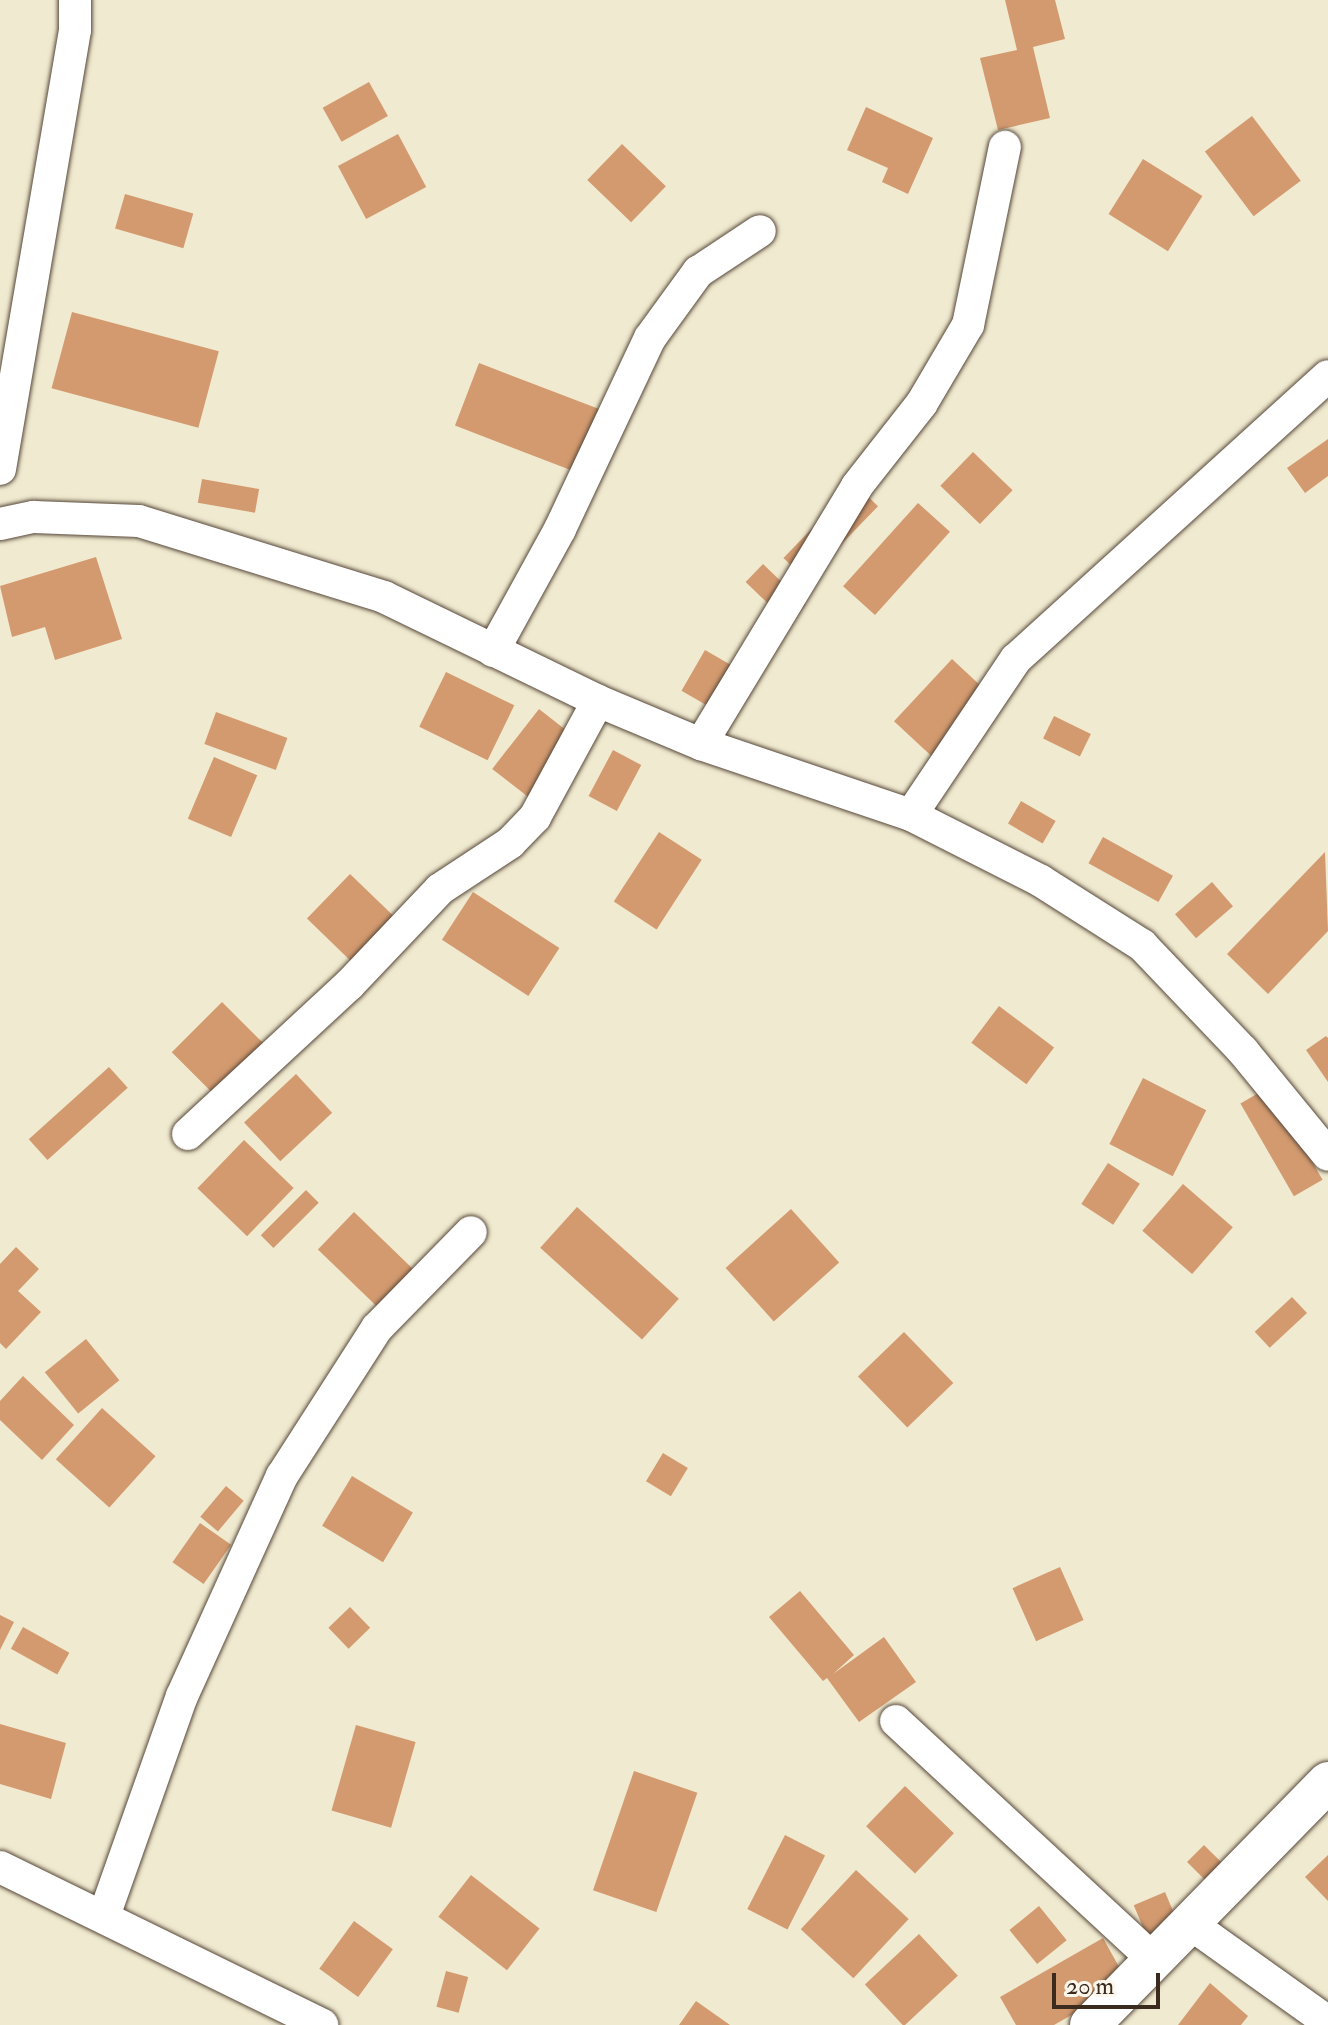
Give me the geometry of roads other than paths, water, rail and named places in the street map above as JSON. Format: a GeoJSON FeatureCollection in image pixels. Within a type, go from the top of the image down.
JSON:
{"type":"FeatureCollection","features":[{"type":"Feature","properties":{"kind":"street"},"geometry":{"type":"LineString","coordinates":[[0,469],[75,30],[75,0]]}},
{"type":"Feature","properties":{"kind":"street"},"geometry":{"type":"LineString","coordinates":[[701,744],[857,486],[922,403],[968,325],[1005,147]]}},
{"type":"Feature","properties":{"kind":"street"},"geometry":{"type":"LineString","coordinates":[[493,651],[560,529],[650,338],[698,272],[760,231]]}},
{"type":"Feature","properties":{"kind":"street"},"geometry":{"type":"LineString","coordinates":[[911,815],[1016,659],[1328,376]]}},
{"type":"Feature","properties":{"kind":"street"},"geometry":{"type":"LineString","coordinates":[[0,524],[34,517],[139,521],[384,597],[598,701],[701,744],[911,815],[1041,881],[1142,945],[1243,1051],[1328,1155]]}},
{"type":"Feature","properties":{"kind":"street"},"geometry":{"type":"LineString","coordinates":[[188,1134],[349,985],[440,889],[510,843],[535,817],[598,701]]}},
{"type":"Feature","properties":{"kind":"street"},"geometry":{"type":"LineString","coordinates":[[104,1916],[182,1696],[282,1476],[377,1328],[471,1232]]}},
{"type":"Feature","properties":{"kind":"street"},"geometry":{"type":"LineString","coordinates":[[896,1721],[1155,1961]]}},
{"type":"Feature","properties":{"kind":"street"},"geometry":{"type":"LineString","coordinates":[[1090,2025],[1192,1925],[1328,1782]]}},
{"type":"Feature","properties":{"kind":"street"},"geometry":{"type":"LineString","coordinates":[[0,1867],[322,2025]]}},
{"type":"Feature","properties":{"kind":"street"},"geometry":{"type":"LineString","coordinates":[[1192,1925],[1328,2022]]}}]}
